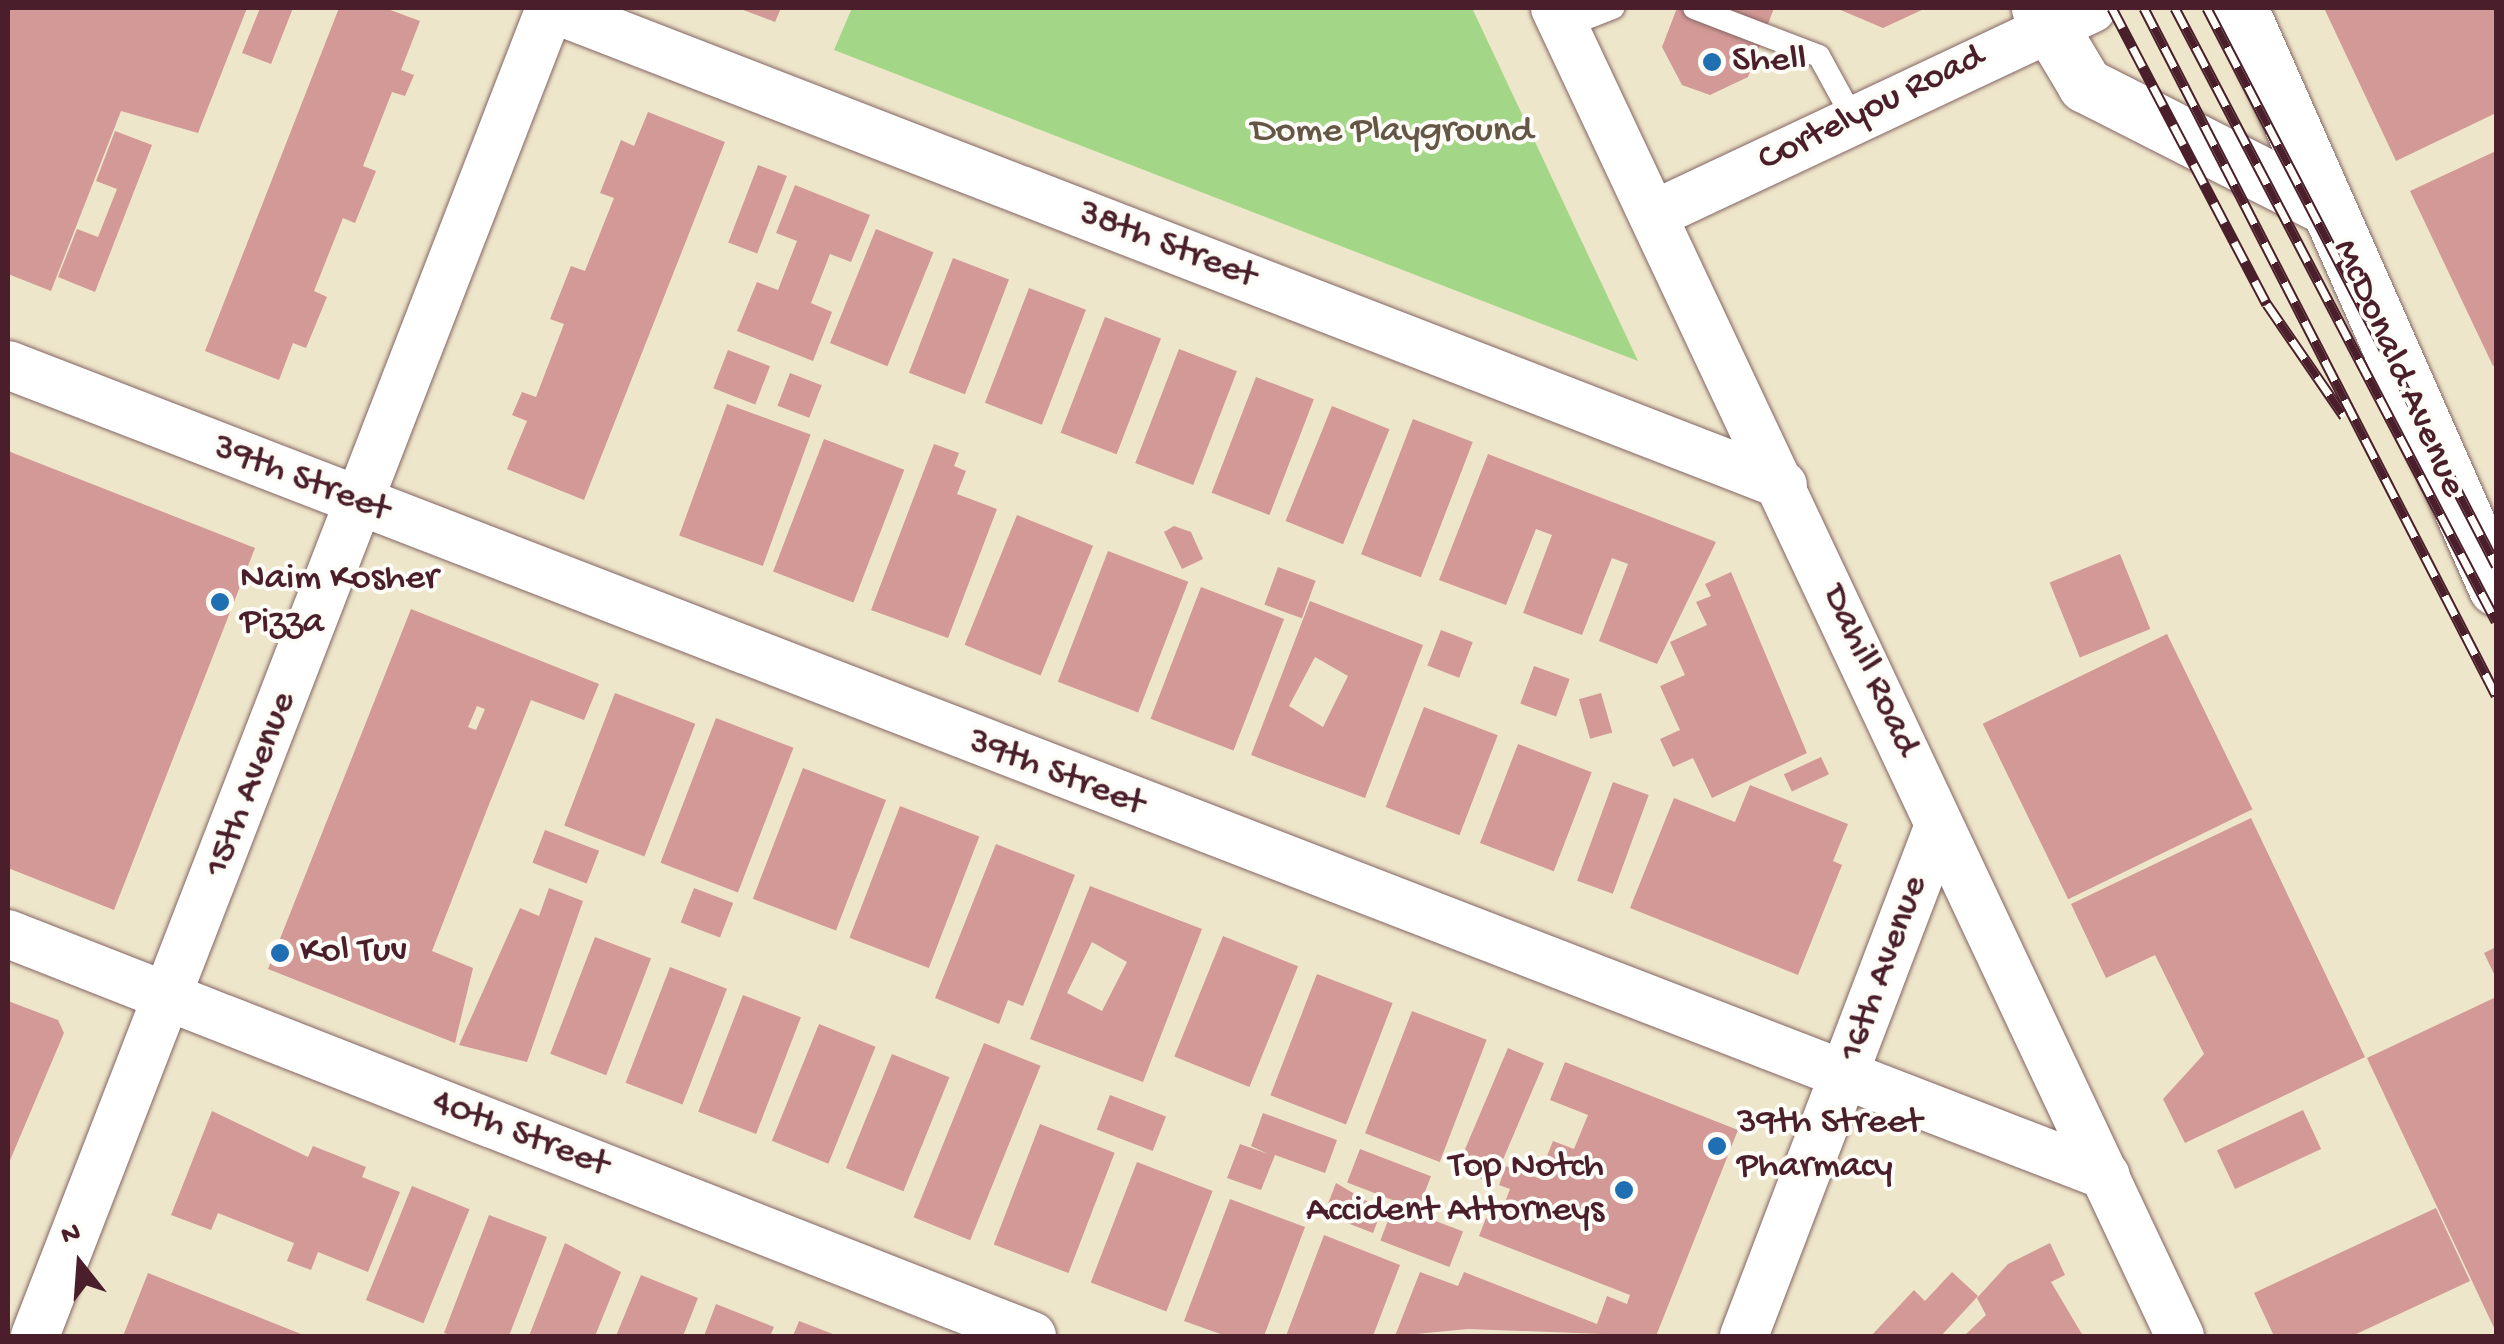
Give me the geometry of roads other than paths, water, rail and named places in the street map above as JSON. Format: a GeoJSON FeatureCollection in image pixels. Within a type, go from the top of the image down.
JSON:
{"type":"FeatureCollection","features":[{"type":"Feature","properties":{"kind":"main road","name":"McDonald Avenue"},"geometry":{"type":"LineString","coordinates":[[2240,8],[2322,205],[2496,588]]}},
{"type":"Feature","properties":{"kind":"main road","name":"McDonald Avenue"},"geometry":{"type":"LineString","coordinates":[[2060,14],[2085,85],[2322,205]]}},
{"type":"Feature","properties":{"kind":"street","name":"38th Street"},"geometry":{"type":"LineString","coordinates":[[550,8],[1783,485]]}},
{"type":"Feature","properties":{"kind":"street","name":"15th Avenue"},"geometry":{"type":"LineString","coordinates":[[35,1336],[362,504],[550,8]]}},
{"type":"Feature","properties":{"kind":"street","name":"Cortelyou Road"},"geometry":{"type":"LineString","coordinates":[[1654,215],[1854,120],[2060,14]]}},
{"type":"Feature","properties":{"kind":"street","name":"Dahill Road"},"geometry":{"type":"LineString","coordinates":[[1559,17],[1783,485],[2180,1336]]}},
{"type":"Feature","properties":{"kind":"street","name":"39th Street"},"geometry":{"type":"LineString","coordinates":[[8,365],[1843,1082],[2106,1176]]}},
{"type":"Feature","properties":{"kind":"street","name":"16th Avenue"},"geometry":{"type":"LineString","coordinates":[[1744,1336],[1939,825]]}},
{"type":"Feature","properties":{"kind":"street","name":"40th Street"},"geometry":{"type":"LineString","coordinates":[[8,934],[1032,1336]]}},
{"type":"Feature","properties":{"kind":"lane"},"geometry":{"type":"LineString","coordinates":[[1559,17],[1613,8]]}},
{"type":"Feature","properties":{"kind":"lane"},"geometry":{"type":"LineString","coordinates":[[1694,8],[1819,56],[1854,120]]}},
{"type":"Feature","properties":{"kind":"railway"},"geometry":{"type":"LineString","coordinates":[[2112,8],[2267,304],[2344,416]]}},
{"type":"Feature","properties":{"kind":"railway"},"geometry":{"type":"LineString","coordinates":[[2144,8],[2496,695]]}},
{"type":"Feature","properties":{"kind":"railway"},"geometry":{"type":"LineString","coordinates":[[2175,8],[2496,621]]}},
{"type":"Feature","properties":{"kind":"railway"},"geometry":{"type":"LineString","coordinates":[[2207,8],[2496,565]]}},
{"type":"Feature","properties":{"kind":"place","name":"Shell"},"geometry":{"type":"Point","coordinates":[1712,62]}},
{"type":"Feature","properties":{"kind":"place","name":"Naim Kosher Pizza"},"geometry":{"type":"Point","coordinates":[220,602]}},
{"type":"Feature","properties":{"kind":"place","name":"Kol Tuv"},"geometry":{"type":"Point","coordinates":[280,953]}},
{"type":"Feature","properties":{"kind":"place","name":"39th Street Pharmacy"},"geometry":{"type":"Point","coordinates":[1717,1146]}},
{"type":"Feature","properties":{"kind":"place","name":"Top Notch Accident Attorneys"},"geometry":{"type":"Point","coordinates":[1624,1190]}},
{"type":"Feature","properties":{"kind":"park label","name":"Dome Playground"},"geometry":{"type":"Point","coordinates":[1392,133]}}]}
